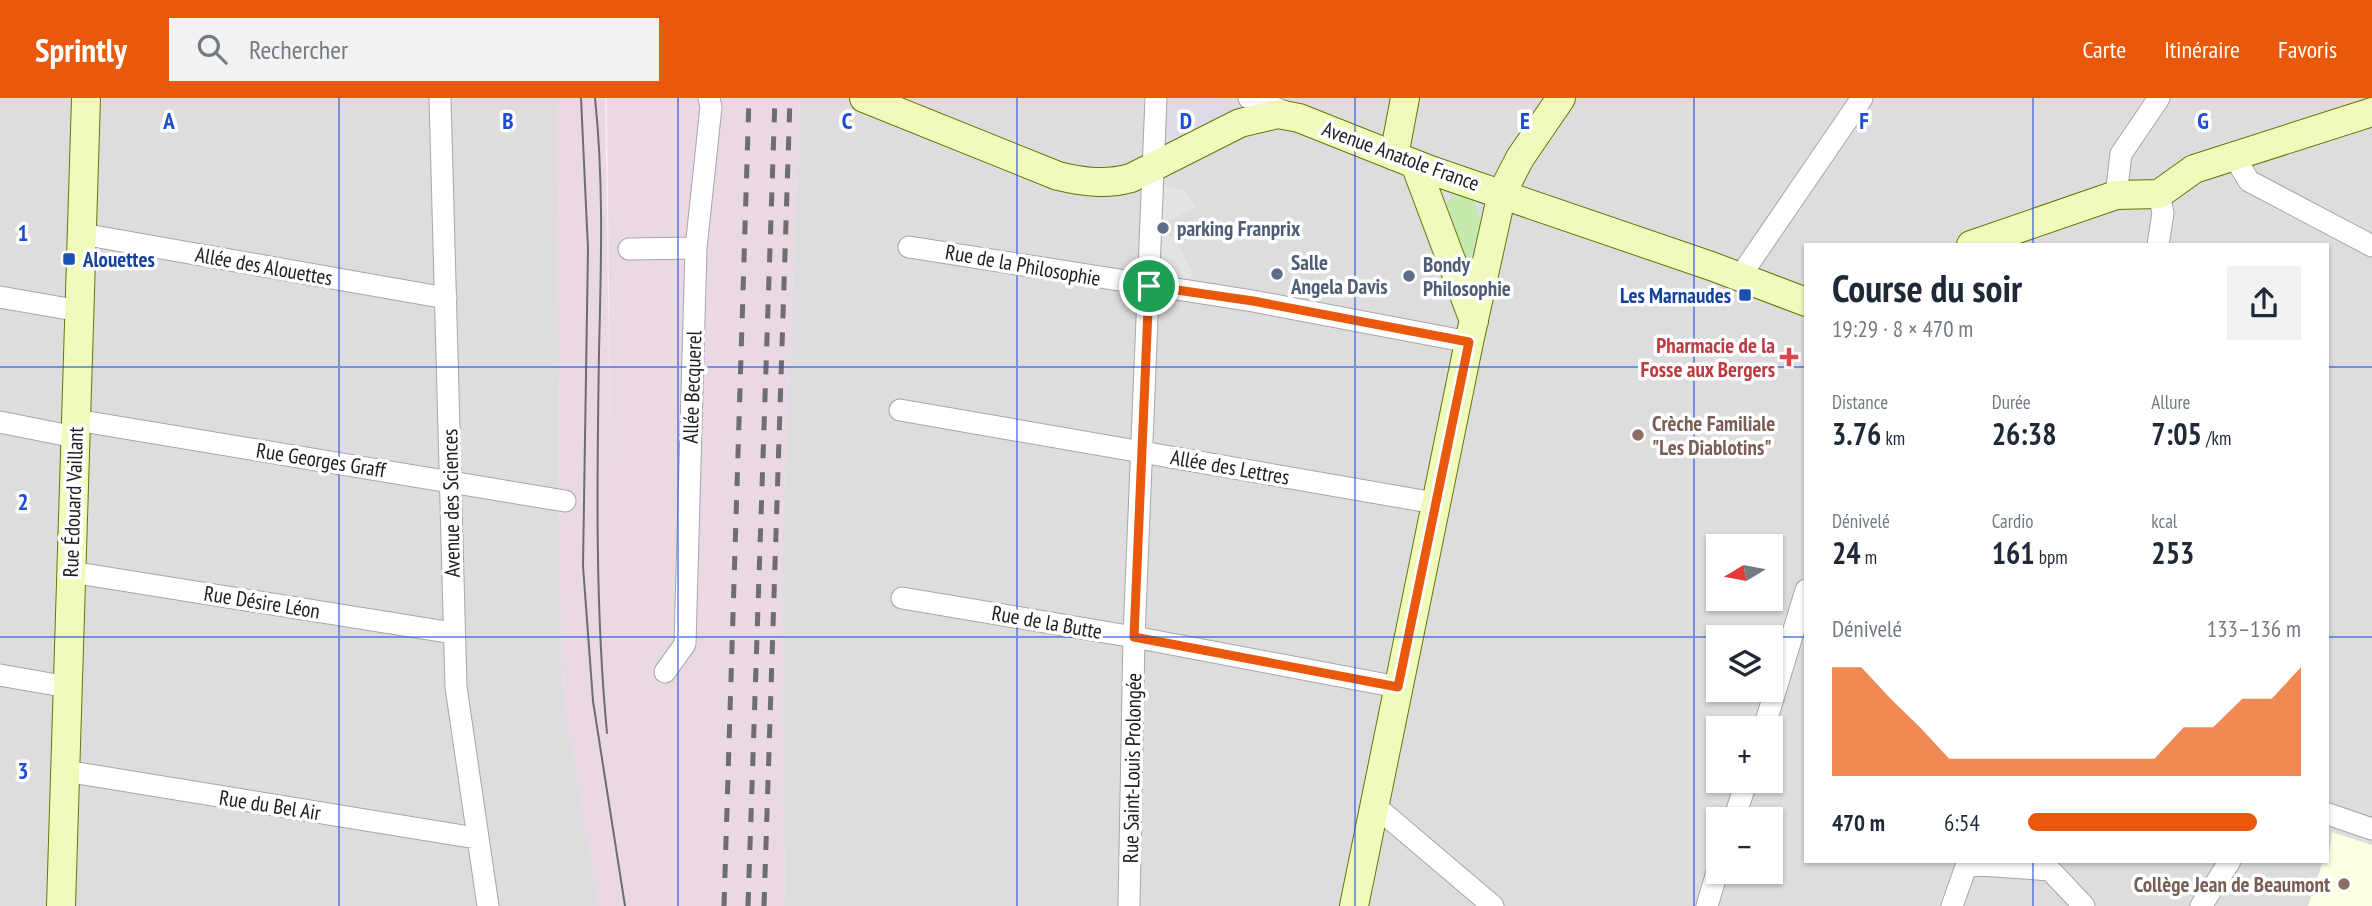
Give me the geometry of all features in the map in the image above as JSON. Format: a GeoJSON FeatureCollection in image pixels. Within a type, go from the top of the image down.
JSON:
{"type":"FeatureCollection","features":[{"type":"Feature","properties":{"kind":"street","name":"Rue Édouard Vaillant"},"geometry":{"type":"LineString","coordinates":[[61,906],[86,98]]}},
{"type":"Feature","properties":{"kind":"street","name":"Avenue des Sciences"},"geometry":{"type":"LineString","coordinates":[[440,98],[456,687],[488,906]]}},
{"type":"Feature","properties":{"kind":"street","name":"Allée Becquerel"},"geometry":{"type":"LineString","coordinates":[[665,672],[685,644],[696,248],[711,107],[709,98]]}},
{"type":"Feature","properties":{"kind":"street","name":"Avenue Anatole France"},"geometry":{"type":"LineString","coordinates":[[864,98],[1058,176],[1083,182],[1116,182],[1154,168],[1240,123],[1278,114],[1299,118]]}},
{"type":"Feature","properties":{"kind":"street","name":"Rue Saint-Louis Prolongée"},"geometry":{"type":"LineString","coordinates":[[1129,906],[1134,637],[1156,98]]}},
{"type":"Feature","properties":{"kind":"street","name":"Avenue Anatole France"},"geometry":{"type":"LineString","coordinates":[[1249,98],[1404,160],[1804,301]]}},
{"type":"Feature","properties":{"kind":"street"},"geometry":{"type":"LineString","coordinates":[[1405,98],[1404,160],[1471,331]]}},
{"type":"Feature","properties":{"kind":"street"},"geometry":{"type":"LineString","coordinates":[[1354,906],[1471,331],[1502,193],[1520,158],[1561,98]]}},
{"type":"Feature","properties":{"kind":"street"},"geometry":{"type":"LineString","coordinates":[[1739,278],[1862,98]]}},
{"type":"Feature","properties":{"kind":"street"},"geometry":{"type":"LineString","coordinates":[[2116,195],[2121,154],[2159,98]]}},
{"type":"Feature","properties":{"kind":"street"},"geometry":{"type":"LineString","coordinates":[[1977,243],[2116,195],[2159,194],[2194,169],[2372,112]]}},
{"type":"Feature","properties":{"kind":"street"},"geometry":{"type":"LineString","coordinates":[[2235,158],[2249,181],[2372,246]]}},
{"type":"Feature","properties":{"kind":"street"},"geometry":{"type":"LineString","coordinates":[[2158,243],[2163,213],[2159,194]]}},
{"type":"Feature","properties":{"kind":"street","name":"Allée des Alouettes"},"geometry":{"type":"LineString","coordinates":[[82,234],[446,298]]}},
{"type":"Feature","properties":{"kind":"street","name":"Rue de la Philosophie"},"geometry":{"type":"LineString","coordinates":[[909,247],[1149,286],[1471,331]]}},
{"type":"Feature","properties":{"kind":"street"},"geometry":{"type":"LineString","coordinates":[[629,249],[696,248]]}},
{"type":"Feature","properties":{"kind":"street"},"geometry":{"type":"LineString","coordinates":[[0,297],[80,311]]}},
{"type":"Feature","properties":{"kind":"street","name":"Allée des Lettres"},"geometry":{"type":"LineString","coordinates":[[900,410],[1436,503]]}},
{"type":"Feature","properties":{"kind":"street","name":"Rue Georges Graff"},"geometry":{"type":"LineString","coordinates":[[0,422],[76,428],[451,481],[565,501]]}},
{"type":"Feature","properties":{"kind":"street","name":"Rue Désire Léon"},"geometry":{"type":"LineString","coordinates":[[71,572],[453,632]]}},
{"type":"Feature","properties":{"kind":"street"},"geometry":{"type":"LineString","coordinates":[[1767,716],[1804,597]]}},
{"type":"Feature","properties":{"kind":"street","name":"Rue de la Butte"},"geometry":{"type":"LineString","coordinates":[[902,598],[1134,637],[1398,687]]}},
{"type":"Feature","properties":{"kind":"street"},"geometry":{"type":"LineString","coordinates":[[0,675],[68,687]]}},
{"type":"Feature","properties":{"kind":"street","name":"Rue du Bel Air"},"geometry":{"type":"LineString","coordinates":[[65,771],[476,838]]}},
{"type":"Feature","properties":{"kind":"street"},"geometry":{"type":"LineString","coordinates":[[1374,805],[1493,906]]}},
{"type":"Feature","properties":{"kind":"street"},"geometry":{"type":"LineString","coordinates":[[2329,814],[2372,829]]}},
{"type":"Feature","properties":{"kind":"street"},"geometry":{"type":"LineString","coordinates":[[1952,906],[1968,863],[2050,870],[2084,906]]}},
{"type":"Feature","properties":{"kind":"street"},"geometry":{"type":"LineString","coordinates":[[2201,906],[2229,863]]}},
{"type":"Feature","properties":{"kind":"street"},"geometry":{"type":"LineString","coordinates":[[1707,906],[1714,884]]}},
{"type":"Feature","properties":{"kind":"shaded area"},"geometry":{"type":"Polygon","coordinates":[[[0,98],[558,98],[560,593],[564,696],[599,906],[0,906],[0,98]]]}},
{"type":"Feature","properties":{"kind":"shaded area"},"geometry":{"type":"Polygon","coordinates":[[[558,98],[605,98],[611,483],[607,98],[800,98],[781,567],[785,906],[599,906],[564,696],[560,593],[558,98]]]}},
{"type":"Feature","properties":{"kind":"shaded area"},"geometry":{"type":"Polygon","coordinates":[[[800,98],[2372,98],[2372,906],[785,906],[781,567],[800,98]]]}},
{"type":"Feature","properties":{"kind":"shaded area"},"geometry":{"type":"Polygon","coordinates":[[[1166,98],[1223,98],[1232,113],[1163,149],[1166,98]]]}},
{"type":"Feature","properties":{"kind":"shaded area","name":"parking Franprix"},"geometry":{"type":"Polygon","coordinates":[[[1161,185],[1185,190],[1196,207],[1169,221],[1167,234],[1173,237],[1191,268],[1194,283],[1156,279],[1161,185]]]}},
{"type":"Feature","properties":{"kind":"shaded area"},"geometry":{"type":"Polygon","coordinates":[[[1451,190],[1478,198],[1486,212],[1473,270],[1467,271],[1441,202],[1451,190]],[[1452,195],[1446,206],[1469,265],[1481,220],[1479,208],[1472,199],[1452,195]]]}},
{"type":"Feature","properties":{"kind":"shaded area","name":"Collège Jean de Beaumont"},"geometry":{"type":"Polygon","coordinates":[[[2332,832],[2372,845],[2372,906],[2308,906],[2322,863],[2329,863],[2332,832]]]}},
{"type":"Feature","properties":{"kind":"green space"},"geometry":{"type":"Polygon","coordinates":[[[1452,195],[1472,199],[1479,215],[1478,232],[1469,266],[1446,206],[1452,195]]]}},
{"type":"Feature","properties":{"kind":"tram line"},"geometry":{"type":"LineString","coordinates":[[581,98],[588,249],[583,566],[593,701],[625,906]]}},
{"type":"Feature","properties":{"kind":"tram line"},"geometry":{"type":"LineString","coordinates":[[595,98],[601,225],[598,542],[600,638],[607,733]]}},
{"type":"Feature","properties":{"kind":"railway"},"geometry":{"type":"LineString","coordinates":[[724,906],[749,98]]}},
{"type":"Feature","properties":{"kind":"railway"},"geometry":{"type":"LineString","coordinates":[[748,906],[775,98]]}},
{"type":"Feature","properties":{"kind":"railway"},"geometry":{"type":"LineString","coordinates":[[764,906],[790,98]]}},
{"type":"Feature","properties":{"kind":"place","name":"parking Franprix"},"geometry":{"type":"Point","coordinates":[1163,228]}},
{"type":"Feature","properties":{"kind":"place","name":"Alouettes"},"geometry":{"type":"Point","coordinates":[69,259]}},
{"type":"Feature","properties":{"kind":"place","name":"Salle Angela Davis"},"geometry":{"type":"Point","coordinates":[1277,274]}},
{"type":"Feature","properties":{"kind":"place","name":"Bondy Philosophie"},"geometry":{"type":"Point","coordinates":[1409,276]}},
{"type":"Feature","properties":{"kind":"place","name":"Les Marnaudes"},"geometry":{"type":"Point","coordinates":[1745,295]}},
{"type":"Feature","properties":{"kind":"place","name":"Pharmacie de la Fosse aux Bergers"},"geometry":{"type":"Point","coordinates":[1789,357]}},
{"type":"Feature","properties":{"kind":"place","name":"Crèche Familiale \"Les Diablotins\""},"geometry":{"type":"Point","coordinates":[1638,435]}},
{"type":"Feature","properties":{"kind":"place","name":"Collège Jean de Beaumont"},"geometry":{"type":"Point","coordinates":[2344,884]}},
{"type":"Feature","properties":{"kind":"route"},"geometry":{"type":"LineString","coordinates":[[1149,286],[1253,301],[1469,342],[1398,687],[1134,637],[1149,286]]}}]}
